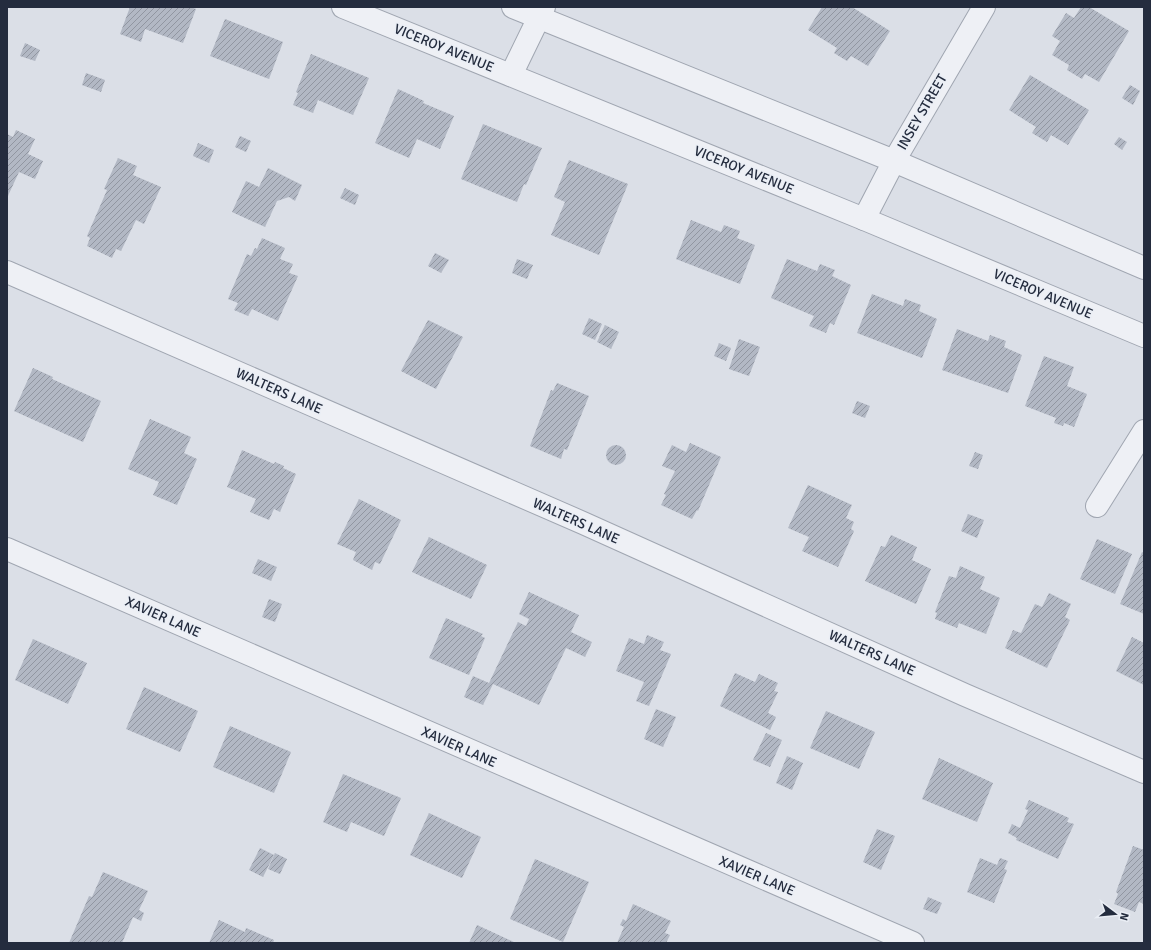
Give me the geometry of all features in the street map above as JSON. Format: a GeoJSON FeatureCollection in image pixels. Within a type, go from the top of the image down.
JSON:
{"type":"FeatureCollection","features":[{"type":"Feature","properties":{"kind":"street","name":"VICEROY AVENUE"},"geometry":{"type":"LineString","coordinates":[[343,7],[864,219],[1144,336]]}},
{"type":"Feature","properties":{"kind":"street"},"geometry":{"type":"LineString","coordinates":[[513,7],[541,12],[1144,268]]}},
{"type":"Feature","properties":{"kind":"street","name":"INSEY STREET"},"geometry":{"type":"LineString","coordinates":[[864,219],[894,161],[984,7]]}},
{"type":"Feature","properties":{"kind":"street"},"geometry":{"type":"LineString","coordinates":[[511,75],[541,12]]}},
{"type":"Feature","properties":{"kind":"street","name":"WALTERS LANE"},"geometry":{"type":"LineString","coordinates":[[7,272],[583,523],[965,695],[1144,772]]}},
{"type":"Feature","properties":{"kind":"street"},"geometry":{"type":"LineString","coordinates":[[1097,506],[1144,431]]}},
{"type":"Feature","properties":{"kind":"street","name":"XAVIER LANE"},"geometry":{"type":"LineString","coordinates":[[7,549],[913,943]]}},
{"type":"Feature","properties":{"kind":"building"},"geometry":{"type":"Polygon","coordinates":[[[130,7],[191,7],[196,9],[183,43],[145,29],[141,42],[120,34],[130,7]]]}},
{"type":"Feature","properties":{"kind":"building"},"geometry":{"type":"Polygon","coordinates":[[[822,7],[852,7],[890,31],[868,66],[851,56],[847,61],[834,53],[837,48],[808,30],[822,7]]]}},
{"type":"Feature","properties":{"kind":"building"},"geometry":{"type":"Polygon","coordinates":[[[1081,7],[1089,7],[1129,31],[1099,82],[1085,74],[1082,79],[1067,70],[1069,65],[1052,55],[1060,41],[1052,36],[1066,13],[1074,18],[1081,7]]]}},
{"type":"Feature","properties":{"kind":"building"},"geometry":{"type":"Polygon","coordinates":[[[225,19],[283,42],[269,79],[210,56],[225,19]]]}},
{"type":"Feature","properties":{"kind":"building"},"geometry":{"type":"Polygon","coordinates":[[[25,43],[40,50],[35,61],[20,56],[25,43]]]}},
{"type":"Feature","properties":{"kind":"building"},"geometry":{"type":"Polygon","coordinates":[[[311,54],[369,78],[353,115],[318,100],[313,113],[293,105],[298,93],[296,92],[311,54]]]}},
{"type":"Feature","properties":{"kind":"building"},"geometry":{"type":"Polygon","coordinates":[[[86,73],[105,80],[101,92],[82,85],[86,73]]]}},
{"type":"Feature","properties":{"kind":"building"},"geometry":{"type":"Polygon","coordinates":[[[1030,75],[1089,110],[1068,145],[1051,135],[1047,142],[1032,133],[1036,127],[1009,110],[1030,75]]]}},
{"type":"Feature","properties":{"kind":"building"},"geometry":{"type":"Polygon","coordinates":[[[1130,85],[1140,91],[1133,105],[1122,98],[1130,85]]]}},
{"type":"Feature","properties":{"kind":"building"},"geometry":{"type":"Polygon","coordinates":[[[398,89],[424,101],[423,103],[454,116],[440,149],[417,139],[409,158],[375,143],[398,89]]]}},
{"type":"Feature","properties":{"kind":"building"},"geometry":{"type":"Polygon","coordinates":[[[483,124],[542,148],[526,185],[524,184],[517,202],[461,179],[483,124]]]}},
{"type":"Feature","properties":{"kind":"building"},"geometry":{"type":"Polygon","coordinates":[[[16,130],[35,139],[28,154],[43,161],[35,179],[19,172],[7,198],[7,134],[13,137],[16,130]]]}},
{"type":"Feature","properties":{"kind":"building"},"geometry":{"type":"Polygon","coordinates":[[[240,136],[251,141],[246,152],[235,147],[240,136]]]}},
{"type":"Feature","properties":{"kind":"building"},"geometry":{"type":"Polygon","coordinates":[[[1119,137],[1127,142],[1122,150],[1114,144],[1119,137]]]}},
{"type":"Feature","properties":{"kind":"building"},"geometry":{"type":"Polygon","coordinates":[[[198,143],[214,150],[209,163],[193,156],[198,143]]]}},
{"type":"Feature","properties":{"kind":"building"},"geometry":{"type":"Polygon","coordinates":[[[118,158],[137,166],[133,175],[161,187],[144,224],[136,220],[121,251],[116,249],[112,258],[87,246],[90,238],[87,236],[107,190],[104,189],[118,158]]]}},
{"type":"Feature","properties":{"kind":"building"},"geometry":{"type":"Polygon","coordinates":[[[569,160],[628,184],[599,255],[551,235],[565,202],[554,197],[569,160]]]}},
{"type":"Feature","properties":{"kind":"building"},"geometry":{"type":"Polygon","coordinates":[[[268,168],[302,185],[295,201],[289,197],[277,201],[265,227],[232,212],[246,181],[259,187],[268,168]]]}},
{"type":"Feature","properties":{"kind":"building"},"geometry":{"type":"Polygon","coordinates":[[[345,188],[359,195],[355,205],[340,198],[345,188]]]}},
{"type":"Feature","properties":{"kind":"building"},"geometry":{"type":"Polygon","coordinates":[[[691,220],[721,232],[724,225],[740,231],[737,238],[755,245],[740,284],[676,259],[691,220]]]}},
{"type":"Feature","properties":{"kind":"building"},"geometry":{"type":"Polygon","coordinates":[[[262,238],[285,248],[280,259],[293,264],[289,273],[298,276],[278,321],[252,309],[248,316],[234,310],[238,303],[228,299],[247,254],[251,256],[255,248],[257,249],[262,238]]]}},
{"type":"Feature","properties":{"kind":"building"},"geometry":{"type":"Polygon","coordinates":[[[435,253],[449,260],[441,273],[428,266],[435,253]]]}},
{"type":"Feature","properties":{"kind":"building"},"geometry":{"type":"Polygon","coordinates":[[[517,259],[533,265],[527,279],[512,273],[517,259]]]}},
{"type":"Feature","properties":{"kind":"building"},"geometry":{"type":"Polygon","coordinates":[[[787,259],[817,271],[820,264],[835,270],[832,276],[851,285],[834,325],[830,323],[826,333],[809,326],[814,316],[771,298],[787,259]]]}},
{"type":"Feature","properties":{"kind":"building"},"geometry":{"type":"Polygon","coordinates":[[[872,294],[903,306],[905,299],[921,305],[919,311],[937,319],[922,358],[857,333],[872,294]]]}},
{"type":"Feature","properties":{"kind":"building"},"geometry":{"type":"Polygon","coordinates":[[[589,318],[602,324],[595,340],[582,334],[589,318]]]}},
{"type":"Feature","properties":{"kind":"building"},"geometry":{"type":"Polygon","coordinates":[[[428,320],[463,337],[436,389],[401,371],[428,320]]]}},
{"type":"Feature","properties":{"kind":"building"},"geometry":{"type":"Polygon","coordinates":[[[605,325],[619,332],[611,349],[597,342],[605,325]]]}},
{"type":"Feature","properties":{"kind":"building"},"geometry":{"type":"Polygon","coordinates":[[[957,329],[988,341],[990,335],[1006,341],[1004,347],[1022,355],[1008,393],[942,370],[957,329]]]}},
{"type":"Feature","properties":{"kind":"building"},"geometry":{"type":"Polygon","coordinates":[[[739,339],[760,347],[749,376],[729,369],[739,339]]]}},
{"type":"Feature","properties":{"kind":"building"},"geometry":{"type":"Polygon","coordinates":[[[719,343],[731,348],[726,361],[714,356],[719,343]]]}},
{"type":"Feature","properties":{"kind":"building"},"geometry":{"type":"Polygon","coordinates":[[[1044,356],[1074,367],[1067,386],[1087,394],[1074,427],[1064,423],[1063,426],[1054,423],[1056,418],[1025,406],[1044,356]]]}},
{"type":"Feature","properties":{"kind":"building"},"geometry":{"type":"Polygon","coordinates":[[[33,368],[53,377],[52,379],[101,401],[83,442],[14,411],[33,368]]]}},
{"type":"Feature","properties":{"kind":"building"},"geometry":{"type":"Polygon","coordinates":[[[557,383],[589,396],[567,450],[564,449],[561,459],[530,446],[551,390],[553,391],[557,383]]]}},
{"type":"Feature","properties":{"kind":"building"},"geometry":{"type":"Polygon","coordinates":[[[857,401],[870,406],[865,418],[852,413],[857,401]]]}},
{"type":"Feature","properties":{"kind":"building"},"geometry":{"type":"Polygon","coordinates":[[[150,419],[191,437],[184,453],[197,459],[177,505],[153,495],[159,482],[128,469],[150,419]]]}},
{"type":"Feature","properties":{"kind":"building"},"geometry":{"type":"Polygon","coordinates":[[[690,443],[721,457],[698,511],[697,510],[692,519],[661,505],[666,495],[664,494],[675,471],[662,466],[672,445],[686,452],[690,443]]]}},
{"type":"Feature","properties":{"kind":"building"},"geometry":{"type":"Polygon","coordinates":[[[616,445],[623,448],[626,455],[623,462],[616,465],[609,462],[606,455],[609,448],[616,445]]]}},
{"type":"Feature","properties":{"kind":"building"},"geometry":{"type":"Polygon","coordinates":[[[242,450],[274,464],[275,462],[284,466],[283,468],[296,474],[280,512],[274,509],[269,520],[250,512],[256,499],[227,487],[242,450]]]}},
{"type":"Feature","properties":{"kind":"building"},"geometry":{"type":"Polygon","coordinates":[[[975,452],[983,455],[978,469],[969,466],[975,452]]]}},
{"type":"Feature","properties":{"kind":"building"},"geometry":{"type":"Polygon","coordinates":[[[808,485],[852,505],[846,518],[854,522],[851,529],[854,531],[838,567],[802,551],[809,537],[788,528],[808,485]]]}},
{"type":"Feature","properties":{"kind":"building"},"geometry":{"type":"Polygon","coordinates":[[[359,499],[401,520],[380,564],[375,562],[372,570],[353,560],[356,552],[337,544],[359,499]]]}},
{"type":"Feature","properties":{"kind":"building"},"geometry":{"type":"Polygon","coordinates":[[[968,514],[984,520],[977,538],[961,531],[968,514]]]}},
{"type":"Feature","properties":{"kind":"building"},"geometry":{"type":"Polygon","coordinates":[[[891,535],[917,547],[912,560],[931,569],[916,604],[865,581],[881,546],[885,547],[891,535]]]}},
{"type":"Feature","properties":{"kind":"building"},"geometry":{"type":"Polygon","coordinates":[[[429,537],[487,565],[471,599],[412,572],[429,537]]]}},
{"type":"Feature","properties":{"kind":"building"},"geometry":{"type":"Polygon","coordinates":[[[1097,539],[1132,554],[1115,594],[1080,579],[1097,539]]]}},
{"type":"Feature","properties":{"kind":"building"},"geometry":{"type":"Polygon","coordinates":[[[1142,552],[1144,553],[1144,614],[1120,604],[1142,552]]]}},
{"type":"Feature","properties":{"kind":"building"},"geometry":{"type":"Polygon","coordinates":[[[258,559],[277,567],[271,581],[252,573],[258,559]]]}},
{"type":"Feature","properties":{"kind":"building"},"geometry":{"type":"Polygon","coordinates":[[[960,566],[985,577],[980,589],[1000,598],[986,634],[959,623],[957,628],[935,619],[937,613],[935,612],[949,576],[956,578],[960,566]]]}},
{"type":"Feature","properties":{"kind":"building"},"geometry":{"type":"Polygon","coordinates":[[[529,592],[579,615],[571,632],[592,642],[585,657],[566,648],[539,705],[493,684],[483,705],[464,697],[473,676],[489,683],[518,622],[526,626],[529,619],[519,614],[529,592]]]}},
{"type":"Feature","properties":{"kind":"building"},"geometry":{"type":"Polygon","coordinates":[[[1049,593],[1071,604],[1065,617],[1070,620],[1047,668],[1005,648],[1013,630],[1021,633],[1035,604],[1042,607],[1049,593]]]}},
{"type":"Feature","properties":{"kind":"building"},"geometry":{"type":"Polygon","coordinates":[[[269,599],[282,604],[275,622],[262,617],[269,599]]]}},
{"type":"Feature","properties":{"kind":"building"},"geometry":{"type":"Polygon","coordinates":[[[446,618],[483,634],[481,636],[485,638],[469,675],[429,658],[446,618]]]}},
{"type":"Feature","properties":{"kind":"building"},"geometry":{"type":"Polygon","coordinates":[[[647,635],[664,642],[660,650],[671,654],[649,706],[636,701],[644,682],[616,671],[629,638],[644,644],[647,635]]]}},
{"type":"Feature","properties":{"kind":"building"},"geometry":{"type":"Polygon","coordinates":[[[1132,637],[1144,643],[1144,685],[1116,671],[1132,637]]]}},
{"type":"Feature","properties":{"kind":"building"},"geometry":{"type":"Polygon","coordinates":[[[33,639],[87,663],[68,704],[15,680],[33,639]]]}},
{"type":"Feature","properties":{"kind":"building"},"geometry":{"type":"Polygon","coordinates":[[[735,673],[755,682],[759,674],[778,683],[774,691],[778,692],[768,713],[776,717],[770,730],[720,706],[735,673]]]}},
{"type":"Feature","properties":{"kind":"building"},"geometry":{"type":"Polygon","coordinates":[[[144,687],[198,711],[180,752],[126,729],[144,687]]]}},
{"type":"Feature","properties":{"kind":"building"},"geometry":{"type":"Polygon","coordinates":[[[656,709],[676,717],[663,747],[644,739],[656,709]]]}},
{"type":"Feature","properties":{"kind":"building"},"geometry":{"type":"Polygon","coordinates":[[[826,711],[875,732],[859,769],[810,748],[826,711]]]}},
{"type":"Feature","properties":{"kind":"building"},"geometry":{"type":"Polygon","coordinates":[[[230,726],[291,752],[274,793],[213,767],[230,726]]]}},
{"type":"Feature","properties":{"kind":"building"},"geometry":{"type":"Polygon","coordinates":[[[766,733],[782,740],[770,767],[753,760],[766,733]]]}},
{"type":"Feature","properties":{"kind":"building"},"geometry":{"type":"Polygon","coordinates":[[[787,756],[803,763],[792,790],[776,783],[787,756]]]}},
{"type":"Feature","properties":{"kind":"building"},"geometry":{"type":"Polygon","coordinates":[[[939,758],[993,783],[977,822],[922,799],[939,758]]]}},
{"type":"Feature","properties":{"kind":"building"},"geometry":{"type":"Polygon","coordinates":[[[343,774],[401,798],[384,836],[351,822],[347,832],[323,822],[343,774]]]}},
{"type":"Feature","properties":{"kind":"building"},"geometry":{"type":"Polygon","coordinates":[[[1029,800],[1069,818],[1067,822],[1074,824],[1058,859],[1016,840],[1017,838],[1008,833],[1012,824],[1020,828],[1028,810],[1025,809],[1029,800]]]}},
{"type":"Feature","properties":{"kind":"building"},"geometry":{"type":"Polygon","coordinates":[[[429,813],[481,837],[462,878],[410,855],[429,813]]]}},
{"type":"Feature","properties":{"kind":"building"},"geometry":{"type":"Polygon","coordinates":[[[877,829],[895,836],[881,870],[863,862],[877,829]]]}},
{"type":"Feature","properties":{"kind":"building"},"geometry":{"type":"Polygon","coordinates":[[[1133,846],[1144,850],[1144,904],[1139,902],[1135,912],[1114,904],[1118,894],[1116,892],[1133,846]]]}},
{"type":"Feature","properties":{"kind":"building"},"geometry":{"type":"Polygon","coordinates":[[[260,848],[274,855],[263,877],[249,870],[260,848]]]}},
{"type":"Feature","properties":{"kind":"building"},"geometry":{"type":"Polygon","coordinates":[[[275,853],[287,859],[280,874],[268,869],[275,853]]]}},
{"type":"Feature","properties":{"kind":"building"},"geometry":{"type":"Polygon","coordinates":[[[980,858],[997,865],[1000,858],[1008,861],[1004,869],[1007,870],[994,903],[967,892],[980,858]]]}},
{"type":"Feature","properties":{"kind":"building"},"geometry":{"type":"Polygon","coordinates":[[[535,859],[589,882],[563,942],[510,919],[535,859]]]}},
{"type":"Feature","properties":{"kind":"building"},"geometry":{"type":"Polygon","coordinates":[[[103,872],[148,891],[139,910],[144,913],[141,921],[133,917],[122,943],[69,943],[89,896],[92,897],[103,872]]]}},
{"type":"Feature","properties":{"kind":"building"},"geometry":{"type":"Polygon","coordinates":[[[928,897],[942,903],[937,914],[923,909],[928,897]]]}},
{"type":"Feature","properties":{"kind":"building"},"geometry":{"type":"Polygon","coordinates":[[[633,904],[671,921],[665,933],[670,935],[666,943],[617,943],[624,927],[620,925],[623,919],[626,921],[633,904]]]}},
{"type":"Feature","properties":{"kind":"building"},"geometry":{"type":"Polygon","coordinates":[[[219,920],[245,932],[246,928],[274,940],[273,943],[209,943],[219,920]]]}},
{"type":"Feature","properties":{"kind":"building"},"geometry":{"type":"Polygon","coordinates":[[[477,925],[516,943],[469,943],[477,925]]]}}]}
